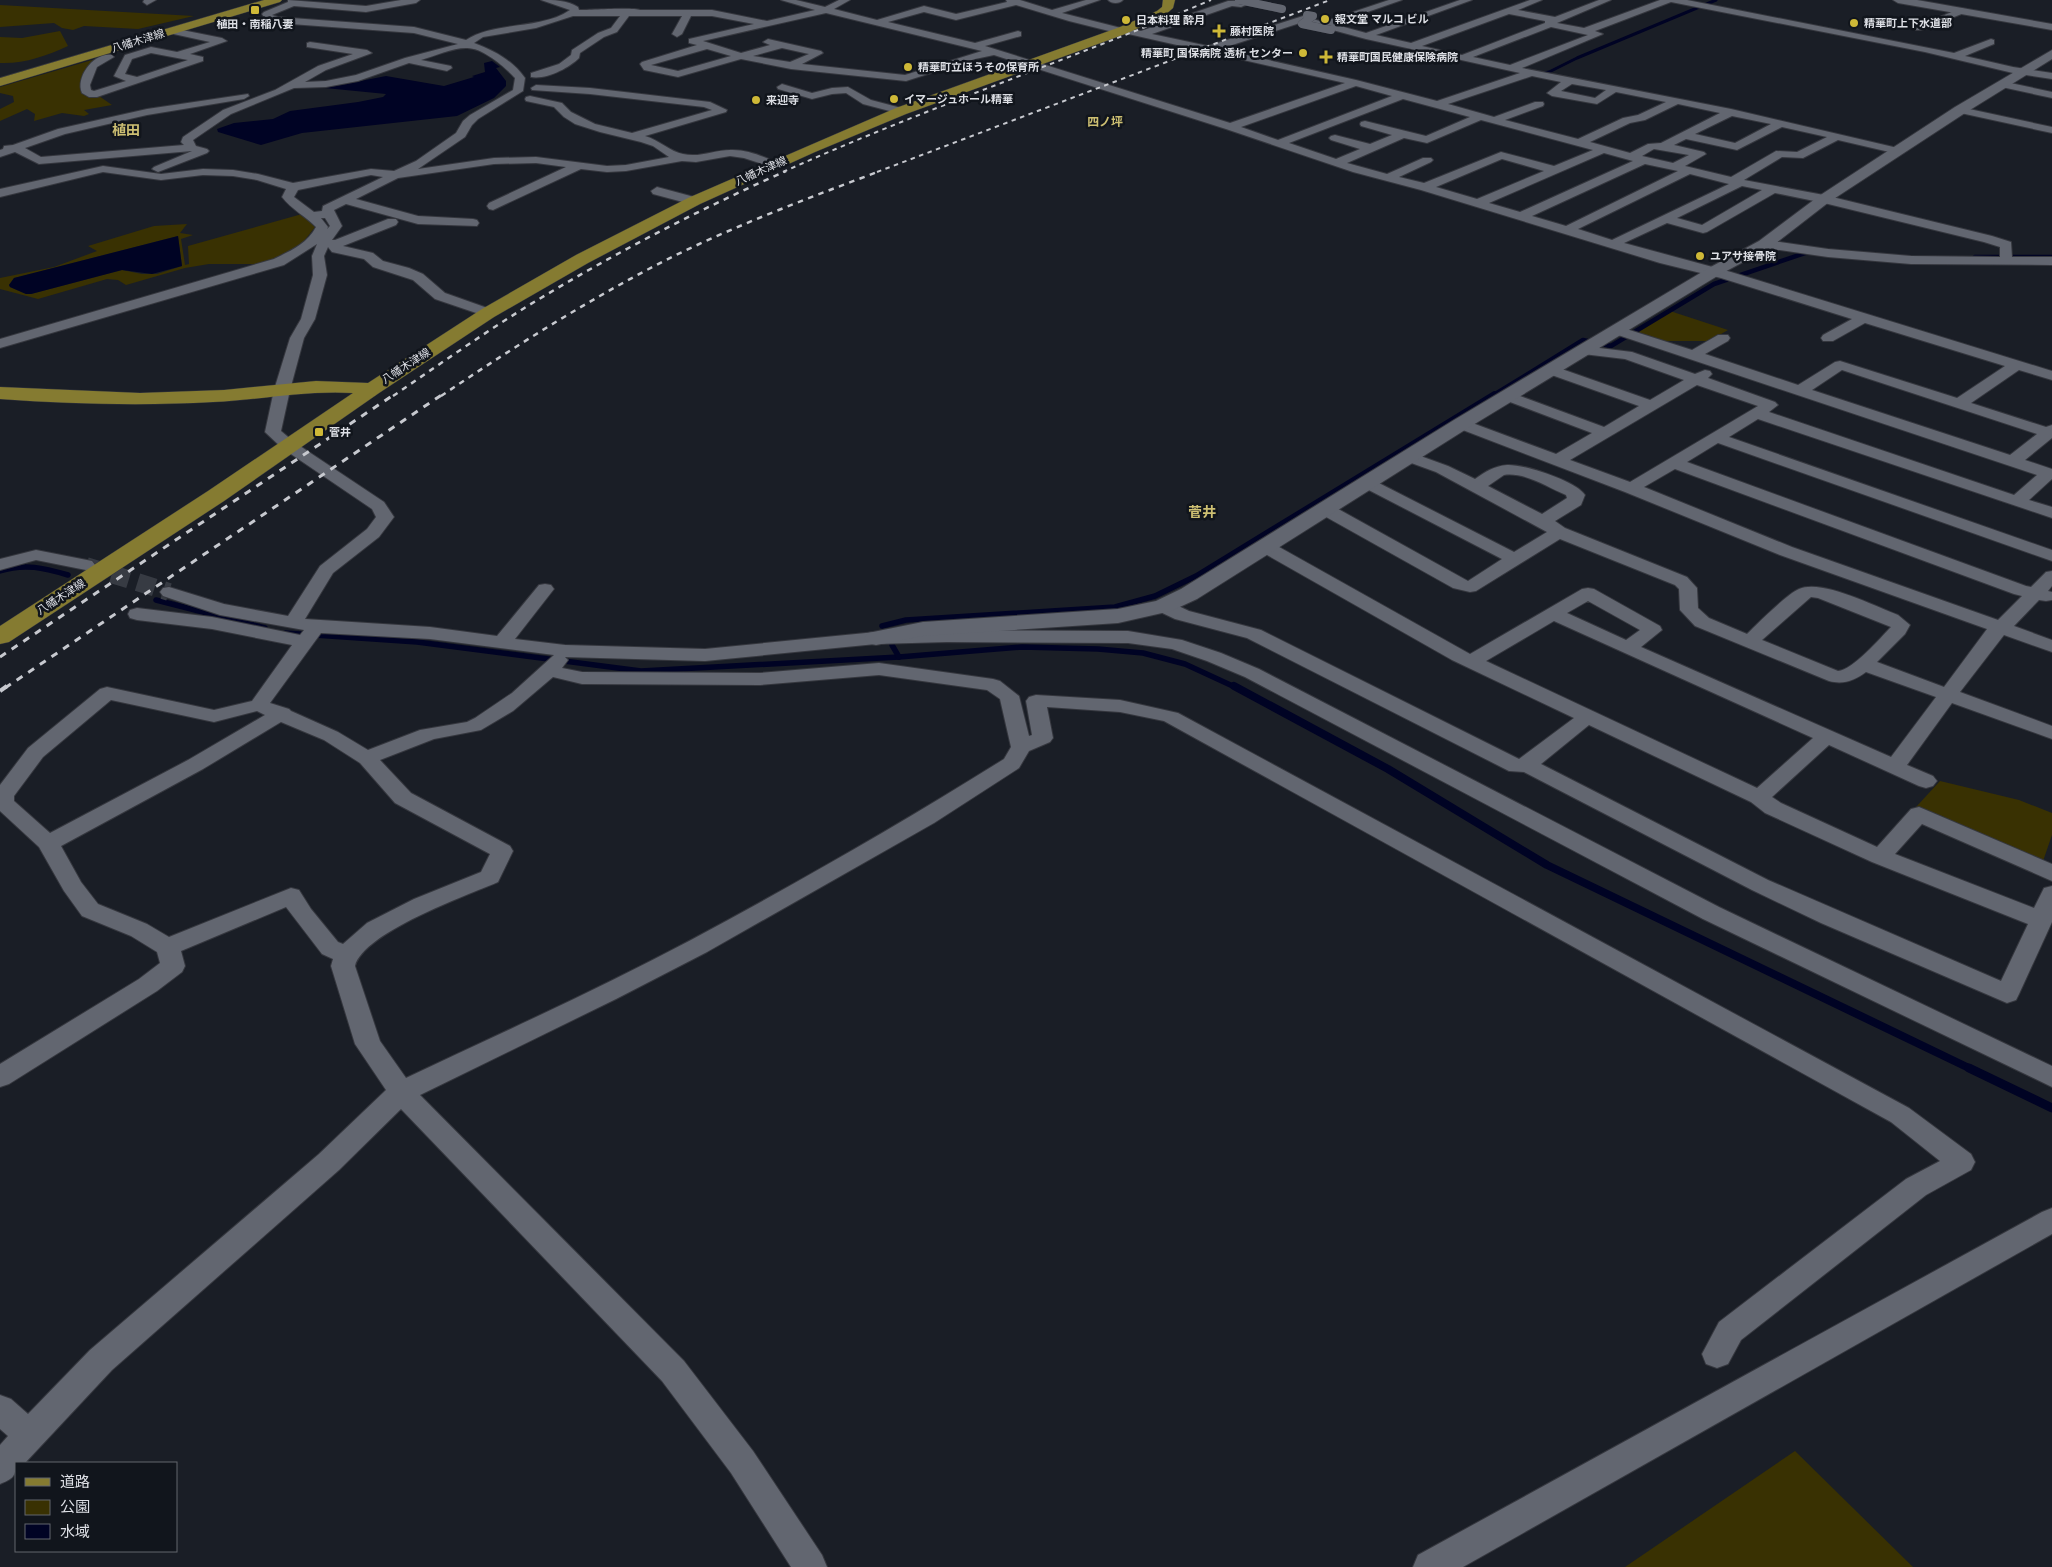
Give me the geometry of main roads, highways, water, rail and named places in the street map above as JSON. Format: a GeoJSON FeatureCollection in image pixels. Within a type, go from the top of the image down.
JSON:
{"type":"FeatureCollection","features":[{"type":"Feature","properties":{"kind":"main road","name":"八幡木津線"},"geometry":{"type":"LineString","coordinates":[[0,78],[263,0]]}},
{"type":"Feature","properties":{"kind":"main road","name":"八幡木津線"},"geometry":{"type":"LineString","coordinates":[[0,82],[276,0]]}},
{"type":"Feature","properties":{"kind":"main road","name":"八幡木津線"},"geometry":{"type":"LineString","coordinates":[[0,637],[216,496],[288,445],[488,313],[582,259],[694,201],[901,111],[1123,30],[1161,13],[1167,8],[1169,0]]}},
{"type":"Feature","properties":{"kind":"main road","name":"八幡木津線"},"geometry":{"type":"LineString","coordinates":[[0,392],[62,398],[153,400],[226,396],[346,385],[372,389]]}},
{"type":"Feature","properties":{"kind":"water"},"geometry":{"type":"Polygon","coordinates":[[[492,61],[500,67],[496,68],[506,81],[506,86],[494,98],[457,116],[302,133],[261,145],[218,132],[217,129],[234,123],[273,119],[290,111],[358,102],[383,97],[386,94],[325,88],[386,76],[444,86],[485,72],[484,63],[492,61]]]}},
{"type":"Feature","properties":{"kind":"water"},"geometry":{"type":"Polygon","coordinates":[[[178,236],[182,266],[152,274],[122,270],[31,294],[26,294],[9,285],[14,278],[178,236]]]}},
{"type":"Feature","properties":{"kind":"waterway"},"geometry":{"type":"LineString","coordinates":[[1539,74],[1549,72],[1577,58],[1716,0]]}},
{"type":"Feature","properties":{"kind":"waterway"},"geometry":{"type":"LineString","coordinates":[[1492,396],[1583,340],[1611,346],[1714,284],[1811,251]]}},
{"type":"Feature","properties":{"kind":"waterway"},"geometry":{"type":"LineString","coordinates":[[1975,257],[2052,257]]}},
{"type":"Feature","properties":{"kind":"waterway"},"geometry":{"type":"LineString","coordinates":[[882,626],[906,620],[1115,607],[1155,596],[1196,576],[1494,394]]}},
{"type":"Feature","properties":{"kind":"waterway"},"geometry":{"type":"LineString","coordinates":[[0,571],[18,567],[34,567],[68,575]]}},
{"type":"Feature","properties":{"kind":"waterway"},"geometry":{"type":"LineString","coordinates":[[156,600],[265,628]]}},
{"type":"Feature","properties":{"kind":"waterway"},"geometry":{"type":"LineString","coordinates":[[285,633],[417,642],[641,671],[899,657]]}},
{"type":"Feature","properties":{"kind":"waterway"},"geometry":{"type":"LineString","coordinates":[[892,645],[899,657]]}},
{"type":"Feature","properties":{"kind":"waterway"},"geometry":{"type":"LineString","coordinates":[[899,657],[1022,647],[1098,649],[1143,653],[1185,664],[1237,688]]}},
{"type":"Feature","properties":{"kind":"waterway"},"geometry":{"type":"LineString","coordinates":[[1234,686],[1388,769],[1547,865],[1971,1069]]}},
{"type":"Feature","properties":{"kind":"waterway"},"geometry":{"type":"LineString","coordinates":[[1969,1068],[2052,1108]]}},
{"type":"Feature","properties":{"kind":"tunnel"},"geometry":{"type":"LineString","coordinates":[[86,566],[169,592]]}},
{"type":"Feature","properties":{"kind":"railway"},"geometry":{"type":"LineString","coordinates":[[783,172],[889,127],[1211,0]]}},
{"type":"Feature","properties":{"kind":"railway"},"geometry":{"type":"LineString","coordinates":[[877,172],[1330,0]]}},
{"type":"Feature","properties":{"kind":"railway"},"geometry":{"type":"LineString","coordinates":[[393,396],[557,288],[686,218],[786,171]]}},
{"type":"Feature","properties":{"kind":"railway"},"geometry":{"type":"LineString","coordinates":[[441,396],[556,322],[615,287],[676,255],[751,221],[880,171]]}},
{"type":"Feature","properties":{"kind":"railway"},"geometry":{"type":"LineString","coordinates":[[0,657],[395,394]]}},
{"type":"Feature","properties":{"kind":"railway"},"geometry":{"type":"LineString","coordinates":[[5,688],[443,394]]}},
{"type":"Feature","properties":{"kind":"railway"},"geometry":{"type":"LineString","coordinates":[[0,691],[7,686]]}},
{"type":"Feature","properties":{"kind":"place","name":"植田・南稲八妻"},"geometry":{"type":"Point","coordinates":[255,10]}},
{"type":"Feature","properties":{"kind":"place","name":"報文堂 マルコ ビル"},"geometry":{"type":"Point","coordinates":[1325,19]}},
{"type":"Feature","properties":{"kind":"place","name":"日本料理 酔月"},"geometry":{"type":"Point","coordinates":[1126,20]}},
{"type":"Feature","properties":{"kind":"place","name":"精華町上下水道部"},"geometry":{"type":"Point","coordinates":[1854,23]}},
{"type":"Feature","properties":{"kind":"place","name":"藤村医院"},"geometry":{"type":"Point","coordinates":[1219,31]}},
{"type":"Feature","properties":{"kind":"place","name":"精華町 国保病院 透析 センター"},"geometry":{"type":"Point","coordinates":[1303,53]}},
{"type":"Feature","properties":{"kind":"place","name":"精華町国民健康保険病院"},"geometry":{"type":"Point","coordinates":[1326,57]}},
{"type":"Feature","properties":{"kind":"place","name":"精華町立ほうその保育所"},"geometry":{"type":"Point","coordinates":[908,67]}},
{"type":"Feature","properties":{"kind":"place","name":"イマージュホール精華"},"geometry":{"type":"Point","coordinates":[894,99]}},
{"type":"Feature","properties":{"kind":"place","name":"来迎寺"},"geometry":{"type":"Point","coordinates":[756,100]}},
{"type":"Feature","properties":{"kind":"place","name":"ユアサ接骨院"},"geometry":{"type":"Point","coordinates":[1700,256]}},
{"type":"Feature","properties":{"kind":"place","name":"菅井"},"geometry":{"type":"Point","coordinates":[319,432]}},
{"type":"Feature","properties":{"kind":"district","name":"四ノ坪"},"geometry":{"type":"Point","coordinates":[1105,122]}},
{"type":"Feature","properties":{"kind":"district","name":"植田"},"geometry":{"type":"Point","coordinates":[126,130]}},
{"type":"Feature","properties":{"kind":"district","name":"菅井"},"geometry":{"type":"Point","coordinates":[1202,512]}}]}
